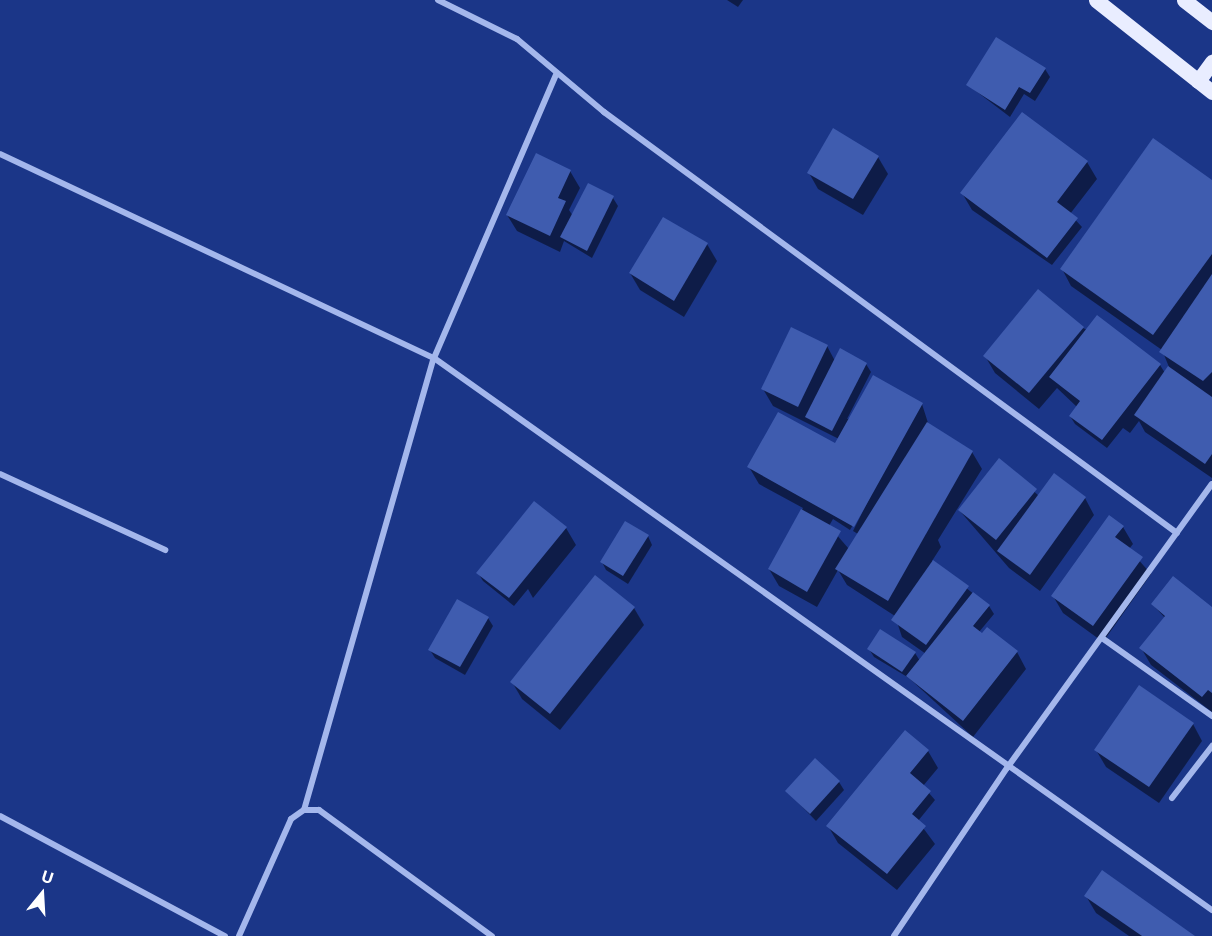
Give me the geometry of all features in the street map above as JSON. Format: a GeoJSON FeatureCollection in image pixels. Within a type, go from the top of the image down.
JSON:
{"type":"FeatureCollection","features":[{"type":"Feature","properties":{"kind":"main road"},"geometry":{"type":"LineString","coordinates":[[1096,0],[1212,92]]}},
{"type":"Feature","properties":{"kind":"main road"},"geometry":{"type":"LineString","coordinates":[[1184,0],[1212,22]]}},
{"type":"Feature","properties":{"kind":"main road"},"geometry":{"type":"LineString","coordinates":[[1198,81],[1212,62]]}},
{"type":"Feature","properties":{"kind":"street"},"geometry":{"type":"LineString","coordinates":[[438,0],[517,39],[557,73],[1177,533]]}},
{"type":"Feature","properties":{"kind":"street"},"geometry":{"type":"LineString","coordinates":[[239,936],[281,836],[304,810],[434,358],[557,73]]}},
{"type":"Feature","properties":{"kind":"street"},"geometry":{"type":"LineString","coordinates":[[0,154],[434,358],[1007,768],[1212,910]]}},
{"type":"Feature","properties":{"kind":"street"},"geometry":{"type":"LineString","coordinates":[[0,474],[165,550]]}},
{"type":"Feature","properties":{"kind":"street"},"geometry":{"type":"LineString","coordinates":[[894,936],[1007,768],[1212,484]]}},
{"type":"Feature","properties":{"kind":"street"},"geometry":{"type":"LineString","coordinates":[[1102,638],[1212,716]]}},
{"type":"Feature","properties":{"kind":"street"},"geometry":{"type":"LineString","coordinates":[[1172,798],[1212,746]]}},
{"type":"Feature","properties":{"kind":"street"},"geometry":{"type":"LineString","coordinates":[[304,810],[336,817],[492,936]]}},
{"type":"Feature","properties":{"kind":"street"},"geometry":{"type":"LineString","coordinates":[[0,816],[225,936]]}},
{"type":"Feature","properties":{"kind":"building"},"geometry":{"type":"Polygon","coordinates":[[[996,37],[1046,68],[1030,93],[1019,87],[1005,110],[966,85],[996,37]]]}},
{"type":"Feature","properties":{"kind":"building"},"geometry":{"type":"Polygon","coordinates":[[[1022,112],[1088,161],[1057,202],[1078,218],[1047,258],[960,193],[1022,112]]]}},
{"type":"Feature","properties":{"kind":"building"},"geometry":{"type":"Polygon","coordinates":[[[833,128],[879,156],[853,199],[807,173],[833,128]]]}},
{"type":"Feature","properties":{"kind":"building"},"geometry":{"type":"Polygon","coordinates":[[[1153,138],[1212,180],[1212,254],[1153,335],[1060,269],[1153,138]]]}},
{"type":"Feature","properties":{"kind":"building"},"geometry":{"type":"Polygon","coordinates":[[[536,153],[571,170],[558,198],[566,201],[550,236],[506,215],[536,153]]]}},
{"type":"Feature","properties":{"kind":"building"},"geometry":{"type":"Polygon","coordinates":[[[588,183],[614,196],[587,251],[560,237],[588,183]]]}},
{"type":"Feature","properties":{"kind":"building"},"geometry":{"type":"Polygon","coordinates":[[[663,217],[708,243],[674,301],[629,273],[663,217]]]}},
{"type":"Feature","properties":{"kind":"building"},"geometry":{"type":"Polygon","coordinates":[[[1212,274],[1212,372],[1203,381],[1159,352],[1212,274]]]}},
{"type":"Feature","properties":{"kind":"building"},"geometry":{"type":"Polygon","coordinates":[[[1038,289],[1084,327],[1029,393],[983,356],[1038,289]]]}},
{"type":"Feature","properties":{"kind":"building"},"geometry":{"type":"Polygon","coordinates":[[[1097,315],[1161,364],[1102,440],[1069,416],[1080,401],[1049,377],[1097,315]]]}},
{"type":"Feature","properties":{"kind":"building"},"geometry":{"type":"Polygon","coordinates":[[[791,327],[828,345],[798,407],[761,389],[791,327]]]}},
{"type":"Feature","properties":{"kind":"building"},"geometry":{"type":"Polygon","coordinates":[[[840,348],[867,363],[832,431],[805,417],[840,348]]]}},
{"type":"Feature","properties":{"kind":"building"},"geometry":{"type":"Polygon","coordinates":[[[1168,366],[1212,397],[1212,454],[1205,464],[1134,415],[1168,366]]]}},
{"type":"Feature","properties":{"kind":"building"},"geometry":{"type":"Polygon","coordinates":[[[873,375],[923,403],[854,527],[747,467],[778,412],[835,443],[873,375]]]}},
{"type":"Feature","properties":{"kind":"building"},"geometry":{"type":"Polygon","coordinates":[[[927,422],[973,451],[888,601],[835,569],[927,422]]]}},
{"type":"Feature","properties":{"kind":"building"},"geometry":{"type":"Polygon","coordinates":[[[999,458],[1037,489],[996,540],[958,510],[999,458]]]}},
{"type":"Feature","properties":{"kind":"building"},"geometry":{"type":"Polygon","coordinates":[[[1054,473],[1086,497],[1030,575],[997,551],[1054,473]]]}},
{"type":"Feature","properties":{"kind":"building"},"geometry":{"type":"Polygon","coordinates":[[[534,501],[567,527],[509,598],[476,573],[534,501]]]}},
{"type":"Feature","properties":{"kind":"building"},"geometry":{"type":"Polygon","coordinates":[[[801,509],[841,531],[807,592],[768,569],[801,509]]]}},
{"type":"Feature","properties":{"kind":"building"},"geometry":{"type":"Polygon","coordinates":[[[1109,515],[1124,526],[1115,537],[1143,557],[1093,626],[1051,596],[1109,515]]]}},
{"type":"Feature","properties":{"kind":"building"},"geometry":{"type":"Polygon","coordinates":[[[625,521],[649,535],[623,576],[600,562],[625,521]]]}},
{"type":"Feature","properties":{"kind":"building"},"geometry":{"type":"Polygon","coordinates":[[[933,560],[969,586],[926,645],[891,620],[933,560]]]}},
{"type":"Feature","properties":{"kind":"building"},"geometry":{"type":"Polygon","coordinates":[[[595,575],[635,607],[550,714],[510,682],[595,575]]]}},
{"type":"Feature","properties":{"kind":"building"},"geometry":{"type":"Polygon","coordinates":[[[1173,576],[1212,607],[1212,693],[1208,690],[1202,697],[1139,648],[1165,616],[1151,604],[1173,576]]]}},
{"type":"Feature","properties":{"kind":"building"},"geometry":{"type":"Polygon","coordinates":[[[973,592],[990,605],[973,626],[982,633],[987,627],[1018,651],[963,721],[906,676],[973,592]]]}},
{"type":"Feature","properties":{"kind":"building"},"geometry":{"type":"Polygon","coordinates":[[[457,599],[489,617],[460,667],[428,650],[457,599]]]}},
{"type":"Feature","properties":{"kind":"building"},"geometry":{"type":"Polygon","coordinates":[[[880,629],[916,652],[902,672],[867,649],[880,629]]]}},
{"type":"Feature","properties":{"kind":"building"},"geometry":{"type":"Polygon","coordinates":[[[1139,685],[1194,723],[1149,787],[1094,750],[1139,685]]]}},
{"type":"Feature","properties":{"kind":"building"},"geometry":{"type":"Polygon","coordinates":[[[905,730],[929,750],[910,773],[931,791],[912,814],[926,826],[887,874],[826,826],[905,730]]]}},
{"type":"Feature","properties":{"kind":"building"},"geometry":{"type":"Polygon","coordinates":[[[815,758],[840,781],[810,814],[785,791],[815,758]]]}},
{"type":"Feature","properties":{"kind":"building"},"geometry":{"type":"Polygon","coordinates":[[[1102,870],[1195,936],[1142,936],[1084,896],[1102,870]]]}}]}
